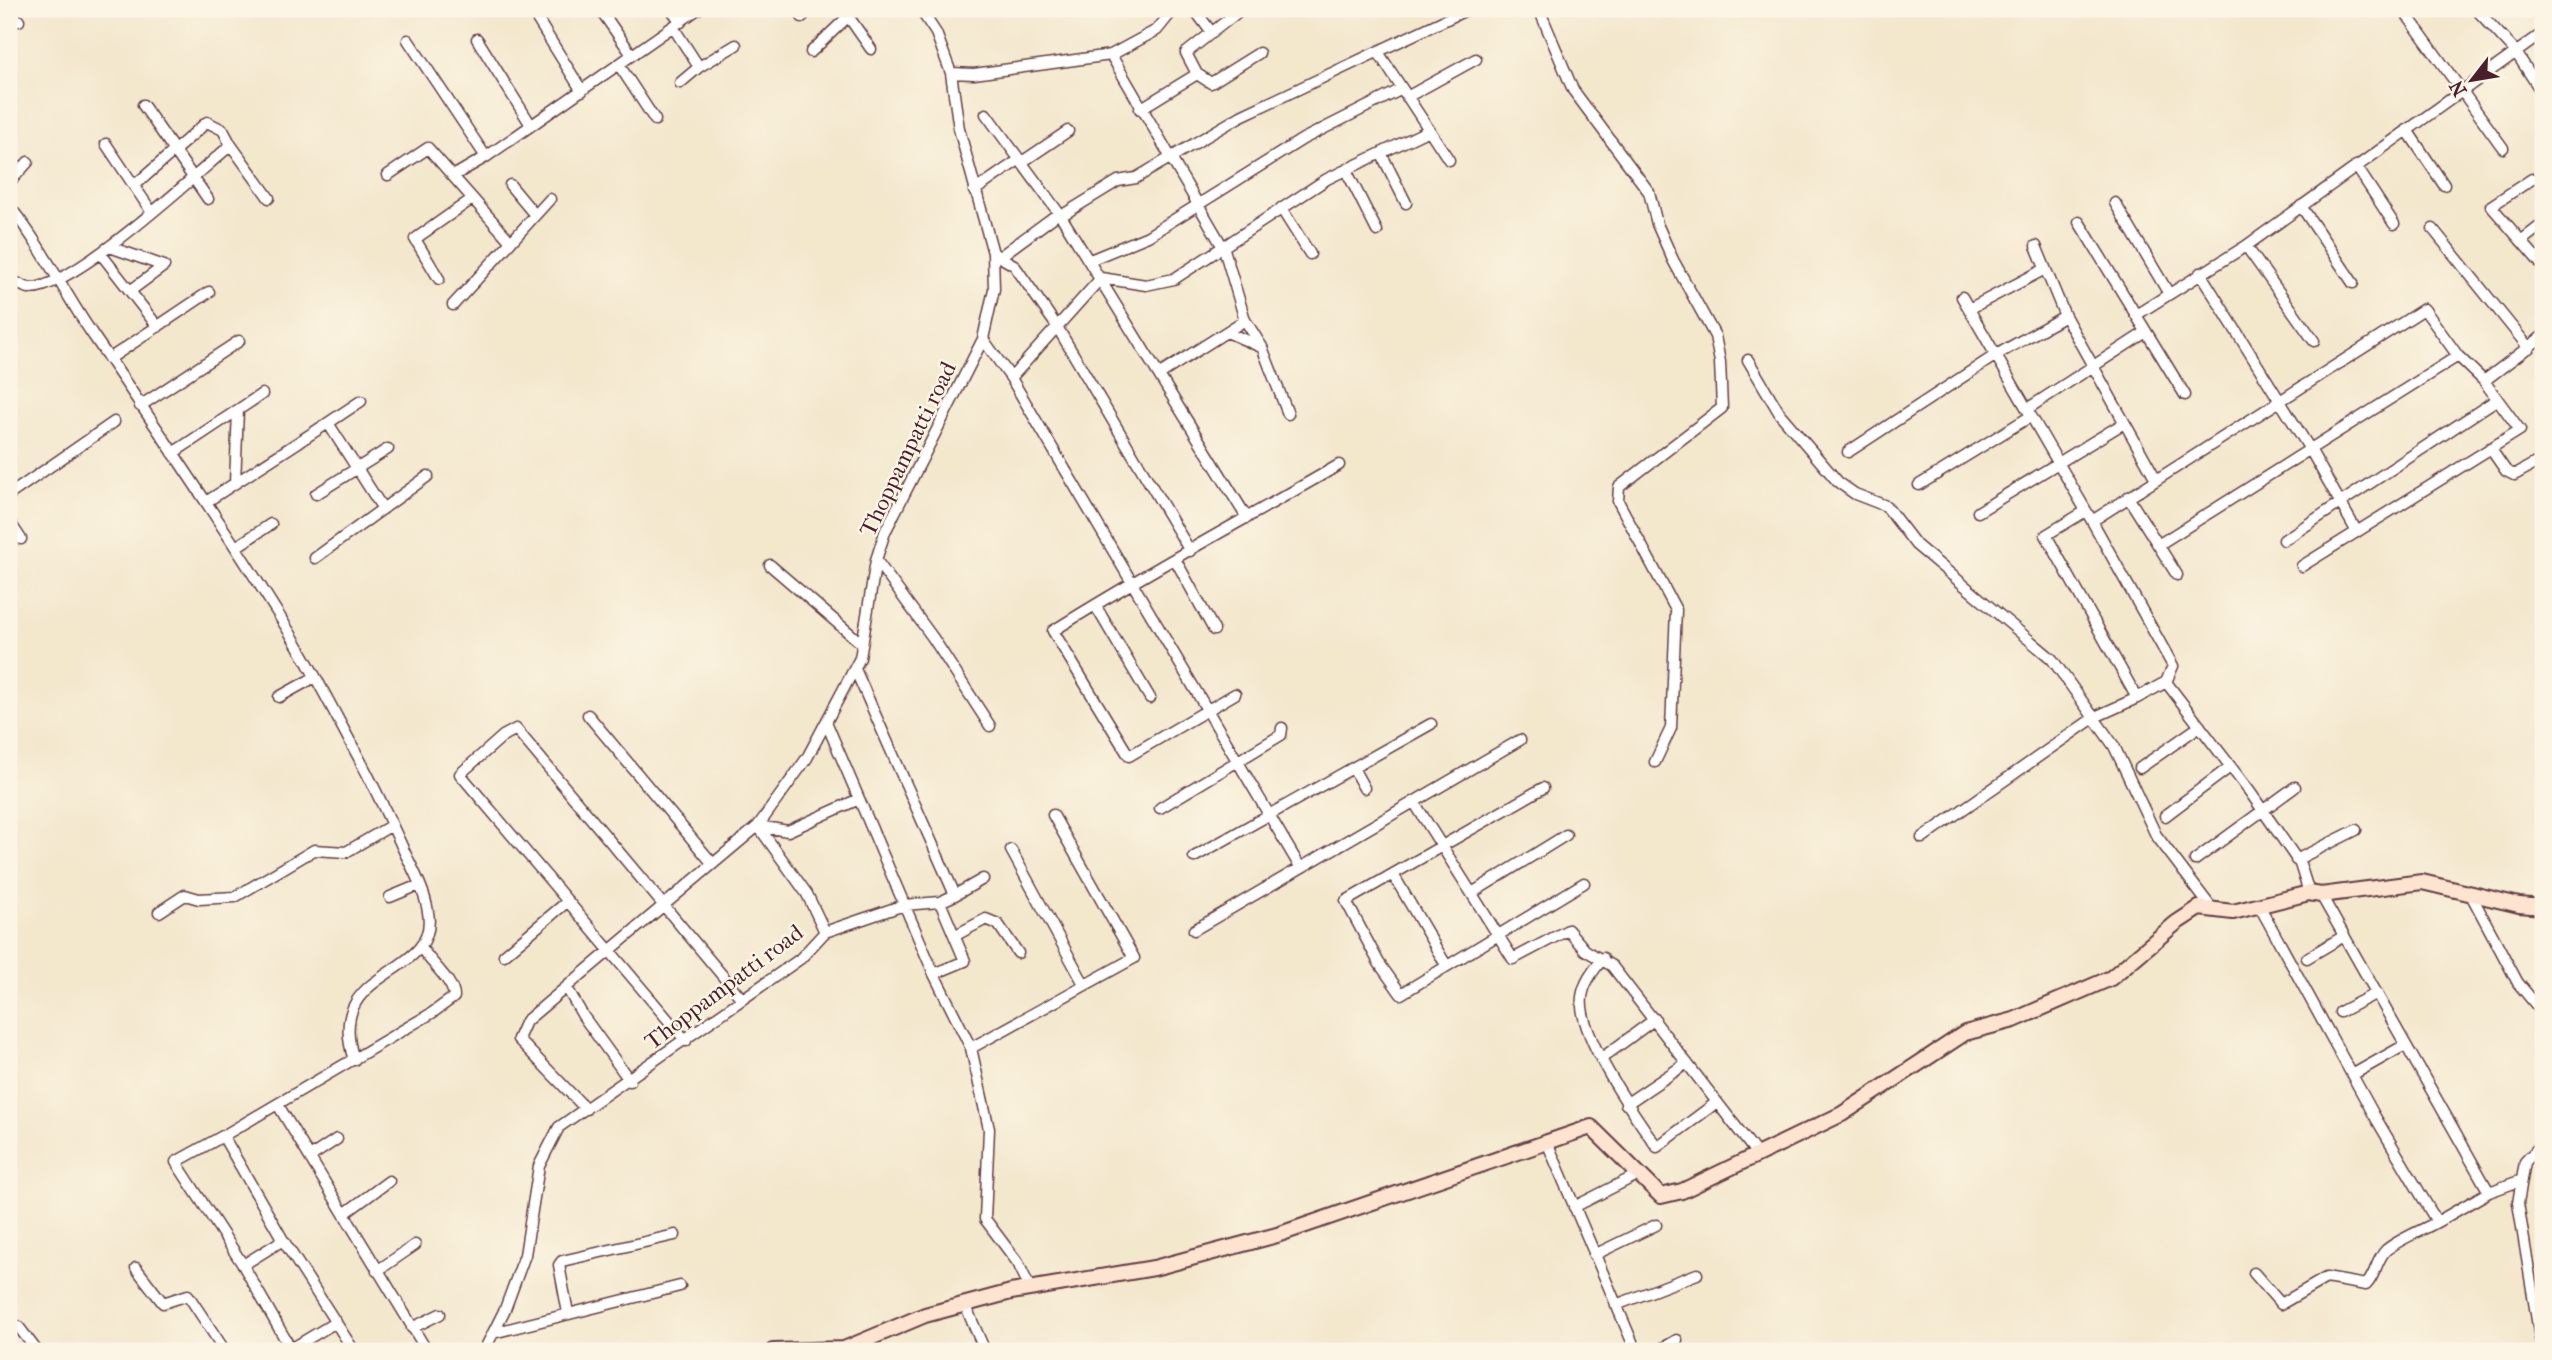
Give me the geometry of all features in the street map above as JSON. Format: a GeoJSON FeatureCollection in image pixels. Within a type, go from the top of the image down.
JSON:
{"type":"FeatureCollection","features":[{"type":"Feature","properties":{"kind":"street"},"geometry":{"type":"LineString","coordinates":[[531,9],[582,91]]}},
{"type":"Feature","properties":{"kind":"street"},"geometry":{"type":"LineString","coordinates":[[600,9],[632,55]]}},
{"type":"Feature","properties":{"kind":"street"},"geometry":{"type":"LineString","coordinates":[[671,9],[699,67]]}},
{"type":"Feature","properties":{"kind":"street"},"geometry":{"type":"LineString","coordinates":[[453,176],[486,157],[698,9]]}},
{"type":"Feature","properties":{"kind":"street"},"geometry":{"type":"LineString","coordinates":[[802,17],[810,9]]}},
{"type":"Feature","properties":{"kind":"street","name":"Thoppampatti road"},"geometry":{"type":"LineString","coordinates":[[484,1351],[525,1255],[539,1166],[559,1127],[630,1081],[800,959],[825,932],[807,894],[758,826],[807,758],[860,658],[876,560],[885,532],[983,339],[994,289],[997,254],[974,191],[958,129],[951,73],[936,33],[920,9]]}},
{"type":"Feature","properties":{"kind":"street"},"geometry":{"type":"LineString","coordinates":[[951,73],[974,74],[1111,55],[1157,30],[1174,9]]}},
{"type":"Feature","properties":{"kind":"street"},"geometry":{"type":"LineString","coordinates":[[1194,9],[1212,33]]}},
{"type":"Feature","properties":{"kind":"street"},"geometry":{"type":"LineString","coordinates":[[1190,551],[1056,326],[1014,265],[997,254],[1118,181],[1136,178],[1241,116],[1468,9]]}},
{"type":"Feature","properties":{"kind":"street"},"geometry":{"type":"LineString","coordinates":[[1539,9],[1573,90],[1649,192],[1657,224],[1673,260],[1715,335],[1720,362],[1722,408],[1619,486],[1618,501],[1676,610],[1671,728],[1654,762]]}},
{"type":"Feature","properties":{"kind":"street"},"geometry":{"type":"LineString","coordinates":[[2476,9],[2515,51],[2543,94]]}},
{"type":"Feature","properties":{"kind":"street"},"geometry":{"type":"LineString","coordinates":[[9,10],[19,21]]}},
{"type":"Feature","properties":{"kind":"street"},"geometry":{"type":"LineString","coordinates":[[1239,11],[1186,53],[1196,74],[1211,83],[1259,53]]}},
{"type":"Feature","properties":{"kind":"street"},"geometry":{"type":"LineString","coordinates":[[811,52],[852,12],[871,49]]}},
{"type":"Feature","properties":{"kind":"street"},"geometry":{"type":"LineString","coordinates":[[2407,15],[2504,148]]}},
{"type":"Feature","properties":{"kind":"street"},"geometry":{"type":"LineString","coordinates":[[2136,315],[2246,246],[2543,33]]}},
{"type":"Feature","properties":{"kind":"street"},"geometry":{"type":"LineString","coordinates":[[477,39],[531,125]]}},
{"type":"Feature","properties":{"kind":"street"},"geometry":{"type":"LineString","coordinates":[[408,40],[486,157]]}},
{"type":"Feature","properties":{"kind":"street"},"geometry":{"type":"LineString","coordinates":[[680,83],[699,67],[736,45]]}},
{"type":"Feature","properties":{"kind":"street"},"geometry":{"type":"LineString","coordinates":[[1378,52],[1449,160]]}},
{"type":"Feature","properties":{"kind":"street"},"geometry":{"type":"LineString","coordinates":[[1111,55],[1197,207],[1224,249],[1245,320],[1262,347],[1288,414]]}},
{"type":"Feature","properties":{"kind":"street"},"geometry":{"type":"LineString","coordinates":[[1090,260],[1148,236],[1303,139],[1476,59]]}},
{"type":"Feature","properties":{"kind":"street"},"geometry":{"type":"LineString","coordinates":[[619,65],[655,120]]}},
{"type":"Feature","properties":{"kind":"street"},"geometry":{"type":"LineString","coordinates":[[1140,109],[1196,74]]}},
{"type":"Feature","properties":{"kind":"street"},"geometry":{"type":"LineString","coordinates":[[143,105],[208,199]]}},
{"type":"Feature","properties":{"kind":"street"},"geometry":{"type":"LineString","coordinates":[[986,114],[1060,214],[1090,260],[1247,518]]}},
{"type":"Feature","properties":{"kind":"street"},"geometry":{"type":"LineString","coordinates":[[134,186],[207,122],[223,130],[269,198]]}},
{"type":"Feature","properties":{"kind":"street"},"geometry":{"type":"LineString","coordinates":[[1101,278],[1146,285],[1174,279],[1224,249],[1280,208],[1346,170],[1429,130]]}},
{"type":"Feature","properties":{"kind":"street"},"geometry":{"type":"LineString","coordinates":[[2407,130],[2444,185]]}},
{"type":"Feature","properties":{"kind":"street"},"geometry":{"type":"LineString","coordinates":[[974,191],[1068,131]]}},
{"type":"Feature","properties":{"kind":"street"},"geometry":{"type":"LineString","coordinates":[[106,144],[151,211]]}},
{"type":"Feature","properties":{"kind":"street"},"geometry":{"type":"LineString","coordinates":[[9,279],[28,288],[60,280],[110,247],[231,145]]}},
{"type":"Feature","properties":{"kind":"street"},"geometry":{"type":"LineString","coordinates":[[388,175],[428,148],[511,242]]}},
{"type":"Feature","properties":{"kind":"street"},"geometry":{"type":"LineString","coordinates":[[1381,153],[1406,203]]}},
{"type":"Feature","properties":{"kind":"street"},"geometry":{"type":"LineString","coordinates":[[9,183],[28,162]]}},
{"type":"Feature","properties":{"kind":"street"},"geometry":{"type":"LineString","coordinates":[[2356,166],[2394,224]]}},
{"type":"Feature","properties":{"kind":"street"},"geometry":{"type":"LineString","coordinates":[[1346,170],[1377,231]]}},
{"type":"Feature","properties":{"kind":"street"},"geometry":{"type":"LineString","coordinates":[[2532,179],[2491,206],[2543,266]]}},
{"type":"Feature","properties":{"kind":"street"},"geometry":{"type":"LineString","coordinates":[[510,185],[536,215]]}},
{"type":"Feature","properties":{"kind":"street"},"geometry":{"type":"LineString","coordinates":[[439,279],[415,239],[472,198]]}},
{"type":"Feature","properties":{"kind":"street"},"geometry":{"type":"LineString","coordinates":[[453,305],[550,199]]}},
{"type":"Feature","properties":{"kind":"street"},"geometry":{"type":"LineString","coordinates":[[2115,203],[2169,294]]}},
{"type":"Feature","properties":{"kind":"street"},"geometry":{"type":"LineString","coordinates":[[9,206],[33,235],[78,314],[236,547],[314,677],[392,825],[419,885],[428,909],[430,929],[421,947],[370,987],[351,1006],[347,1038],[354,1060]]}},
{"type":"Feature","properties":{"kind":"street"},"geometry":{"type":"LineString","coordinates":[[2301,206],[2353,283]]}},
{"type":"Feature","properties":{"kind":"street"},"geometry":{"type":"LineString","coordinates":[[1280,208],[1310,254]]}},
{"type":"Feature","properties":{"kind":"street"},"geometry":{"type":"LineString","coordinates":[[2079,222],[2185,395]]}},
{"type":"Feature","properties":{"kind":"street"},"geometry":{"type":"LineString","coordinates":[[2521,241],[2543,224]]}},
{"type":"Feature","properties":{"kind":"street"},"geometry":{"type":"LineString","coordinates":[[2433,229],[2529,348]]}},
{"type":"Feature","properties":{"kind":"street"},"geometry":{"type":"LineString","coordinates":[[2036,246],[2064,316],[2156,479]]}},
{"type":"Feature","properties":{"kind":"street"},"geometry":{"type":"LineString","coordinates":[[2246,246],[2314,341]]}},
{"type":"Feature","properties":{"kind":"street"},"geometry":{"type":"LineString","coordinates":[[110,247],[164,266],[130,291]]}},
{"type":"Feature","properties":{"kind":"street"},"geometry":{"type":"LineString","coordinates":[[101,254],[158,327]]}},
{"type":"Feature","properties":{"kind":"street"},"geometry":{"type":"LineString","coordinates":[[1969,309],[2045,269]]}},
{"type":"Feature","properties":{"kind":"street"},"geometry":{"type":"LineString","coordinates":[[2200,273],[2311,451],[2357,532]]}},
{"type":"Feature","properties":{"kind":"street"},"geometry":{"type":"LineString","coordinates":[[1011,378],[1101,278]]}},
{"type":"Feature","properties":{"kind":"street"},"geometry":{"type":"LineString","coordinates":[[109,359],[209,292]]}},
{"type":"Feature","properties":{"kind":"street"},"geometry":{"type":"LineString","coordinates":[[1922,838],[2095,717],[2166,682],[2173,666],[1962,297]]}},
{"type":"Feature","properties":{"kind":"street"},"geometry":{"type":"LineString","coordinates":[[2092,521],[2424,309],[2458,356],[2484,381],[2520,430],[2302,566]]}},
{"type":"Feature","properties":{"kind":"street"},"geometry":{"type":"LineString","coordinates":[[1848,452],[1996,355],[2064,316]]}},
{"type":"Feature","properties":{"kind":"street"},"geometry":{"type":"LineString","coordinates":[[1160,374],[1245,320]]}},
{"type":"Feature","properties":{"kind":"street"},"geometry":{"type":"LineString","coordinates":[[1227,332],[1262,347]]}},
{"type":"Feature","properties":{"kind":"street"},"geometry":{"type":"LineString","coordinates":[[1919,485],[2146,332]]}},
{"type":"Feature","properties":{"kind":"street"},"geometry":{"type":"LineString","coordinates":[[2484,381],[2543,336]]}},
{"type":"Feature","properties":{"kind":"street"},"geometry":{"type":"LineString","coordinates":[[983,339],[1011,378],[1300,867]]}},
{"type":"Feature","properties":{"kind":"street"},"geometry":{"type":"LineString","coordinates":[[140,406],[239,341]]}},
{"type":"Feature","properties":{"kind":"street"},"geometry":{"type":"LineString","coordinates":[[2158,545],[2458,356]]}},
{"type":"Feature","properties":{"kind":"street"},"geometry":{"type":"LineString","coordinates":[[1748,360],[1780,414],[1838,482],[1855,494],[1886,506],[1916,545],[2052,659],[2114,746],[2156,835],[2213,910]]}},
{"type":"Feature","properties":{"kind":"street"},"geometry":{"type":"LineString","coordinates":[[173,453],[262,394]]}},
{"type":"Feature","properties":{"kind":"street"},"geometry":{"type":"LineString","coordinates":[[2284,540],[2496,400]]}},
{"type":"Feature","properties":{"kind":"street"},"geometry":{"type":"LineString","coordinates":[[206,502],[361,401]]}},
{"type":"Feature","properties":{"kind":"street"},"geometry":{"type":"LineString","coordinates":[[235,483],[238,410]]}},
{"type":"Feature","properties":{"kind":"street"},"geometry":{"type":"LineString","coordinates":[[9,495],[114,422]]}},
{"type":"Feature","properties":{"kind":"street"},"geometry":{"type":"LineString","coordinates":[[328,423],[383,509]]}},
{"type":"Feature","properties":{"kind":"street"},"geometry":{"type":"LineString","coordinates":[[1978,512],[2124,423]]}},
{"type":"Feature","properties":{"kind":"street"},"geometry":{"type":"LineString","coordinates":[[2490,448],[2507,471],[2514,475],[2543,459]]}},
{"type":"Feature","properties":{"kind":"street"},"geometry":{"type":"LineString","coordinates":[[316,494],[388,449]]}},
{"type":"Feature","properties":{"kind":"street"},"geometry":{"type":"LineString","coordinates":[[1235,694],[1129,757],[1053,631],[1131,581],[1190,551],[1339,465]]}},
{"type":"Feature","properties":{"kind":"street"},"geometry":{"type":"LineString","coordinates":[[314,558],[428,476]]}},
{"type":"Feature","properties":{"kind":"street"},"geometry":{"type":"LineString","coordinates":[[2128,497],[2177,575]]}},
{"type":"Feature","properties":{"kind":"street"},"geometry":{"type":"LineString","coordinates":[[2086,511],[2046,536],[2137,698]]}},
{"type":"Feature","properties":{"kind":"street"},"geometry":{"type":"LineString","coordinates":[[9,522],[21,539]]}},
{"type":"Feature","properties":{"kind":"street"},"geometry":{"type":"LineString","coordinates":[[236,547],[271,524]]}},
{"type":"Feature","properties":{"kind":"street"},"geometry":{"type":"LineString","coordinates":[[1175,559],[1214,630]]}},
{"type":"Feature","properties":{"kind":"street"},"geometry":{"type":"LineString","coordinates":[[876,560],[933,638],[990,726]]}},
{"type":"Feature","properties":{"kind":"street"},"geometry":{"type":"LineString","coordinates":[[769,565],[862,645]]}},
{"type":"Feature","properties":{"kind":"street"},"geometry":{"type":"LineString","coordinates":[[1095,605],[1150,698]]}},
{"type":"Feature","properties":{"kind":"street"},"geometry":{"type":"LineString","coordinates":[[855,668],[955,895]]}},
{"type":"Feature","properties":{"kind":"street"},"geometry":{"type":"LineString","coordinates":[[279,697],[314,677]]}},
{"type":"Feature","properties":{"kind":"street"},"geometry":{"type":"LineString","coordinates":[[2166,682],[2263,810],[2344,936],[2488,1192]]}},
{"type":"Feature","properties":{"kind":"street"},"geometry":{"type":"LineString","coordinates":[[588,715],[713,864]]}},
{"type":"Feature","properties":{"kind":"street"},"geometry":{"type":"LineString","coordinates":[[827,724],[934,974],[971,1048],[989,1129],[985,1219],[1018,1263],[1030,1288]]}},
{"type":"Feature","properties":{"kind":"street"},"geometry":{"type":"LineString","coordinates":[[1194,857],[1431,724]]}},
{"type":"Feature","properties":{"kind":"street"},"geometry":{"type":"LineString","coordinates":[[2140,768],[2200,726]]}},
{"type":"Feature","properties":{"kind":"street"},"geometry":{"type":"LineString","coordinates":[[1160,807],[1281,735],[1282,728]]}},
{"type":"Feature","properties":{"kind":"street"},"geometry":{"type":"LineString","coordinates":[[686,1041],[460,774],[503,736],[516,729],[742,999]]}},
{"type":"Feature","properties":{"kind":"street"},"geometry":{"type":"LineString","coordinates":[[1195,930],[1520,740]]}},
{"type":"Feature","properties":{"kind":"street"},"geometry":{"type":"LineString","coordinates":[[2165,816],[2230,767]]}},
{"type":"Feature","properties":{"kind":"street"},"geometry":{"type":"LineString","coordinates":[[1354,769],[1364,788]]}},
{"type":"Feature","properties":{"kind":"street"},"geometry":{"type":"LineString","coordinates":[[2195,860],[2295,787]]}},
{"type":"Feature","properties":{"kind":"street"},"geometry":{"type":"LineString","coordinates":[[1543,788],[1445,847],[1346,901],[1379,964],[1401,994],[1584,883]]}},
{"type":"Feature","properties":{"kind":"street"},"geometry":{"type":"LineString","coordinates":[[586,1109],[518,1039],[526,1021],[758,826],[788,831],[859,800]]}},
{"type":"Feature","properties":{"kind":"street"},"geometry":{"type":"LineString","coordinates":[[1414,802],[1445,847],[1513,959],[1568,930],[1585,950],[1603,958],[1655,1019],[1757,1154]]}},
{"type":"Feature","properties":{"kind":"street"},"geometry":{"type":"LineString","coordinates":[[971,1048],[1134,958],[1053,815]]}},
{"type":"Feature","properties":{"kind":"street"},"geometry":{"type":"LineString","coordinates":[[159,912],[185,895],[200,899],[236,897],[314,850],[346,852],[392,825]]}},
{"type":"Feature","properties":{"kind":"street"},"geometry":{"type":"LineString","coordinates":[[2296,860],[2356,830]]}},
{"type":"Feature","properties":{"kind":"street"},"geometry":{"type":"LineString","coordinates":[[1472,893],[1566,835]]}},
{"type":"Feature","properties":{"kind":"street"},"geometry":{"type":"LineString","coordinates":[[1011,850],[1084,984]]}},
{"type":"Feature","properties":{"kind":"street"},"geometry":{"type":"LineString","coordinates":[[1394,876],[1446,965]]}},
{"type":"Feature","properties":{"kind":"street"},"geometry":{"type":"LineString","coordinates":[[825,932],[904,905],[940,902],[982,879]]}},
{"type":"Feature","properties":{"kind":"street"},"geometry":{"type":"LineString","coordinates":[[773,1351],[844,1349],[925,1315],[1030,1288],[1154,1268],[1277,1235],[1591,1126],[1661,1196],[1682,1191],[1843,1114],[1965,1032],[2014,1020],[2111,978],[2176,923],[2199,908],[2232,912],[2315,894],[2422,882],[2519,905],[2543,907]]}},
{"type":"Feature","properties":{"kind":"street"},"geometry":{"type":"LineString","coordinates":[[390,897],[419,885]]}},
{"type":"Feature","properties":{"kind":"street"},"geometry":{"type":"LineString","coordinates":[[2470,893],[2518,983],[2543,1013]]}},
{"type":"Feature","properties":{"kind":"street"},"geometry":{"type":"LineString","coordinates":[[504,955],[568,901]]}},
{"type":"Feature","properties":{"kind":"street"},"geometry":{"type":"LineString","coordinates":[[934,974],[965,961],[940,902]]}},
{"type":"Feature","properties":{"kind":"street"},"geometry":{"type":"LineString","coordinates":[[2260,907],[2437,1222]]}},
{"type":"Feature","properties":{"kind":"street"},"geometry":{"type":"LineString","coordinates":[[956,935],[986,919],[998,924],[1018,953]]}},
{"type":"Feature","properties":{"kind":"street"},"geometry":{"type":"LineString","coordinates":[[2307,958],[2344,936]]}},
{"type":"Feature","properties":{"kind":"street"},"geometry":{"type":"LineString","coordinates":[[335,1322],[292,1350],[243,1265],[176,1162],[354,1060],[454,997],[445,975],[433,967],[421,947]]}},
{"type":"Feature","properties":{"kind":"street"},"geometry":{"type":"LineString","coordinates":[[1603,958],[1590,976],[1582,996],[1584,1017],[1626,1104],[1657,1147],[1717,1102]]}},
{"type":"Feature","properties":{"kind":"street"},"geometry":{"type":"LineString","coordinates":[[567,988],[583,1016],[630,1081]]}},
{"type":"Feature","properties":{"kind":"street"},"geometry":{"type":"LineString","coordinates":[[2340,1012],[2376,993]]}},
{"type":"Feature","properties":{"kind":"street"},"geometry":{"type":"LineString","coordinates":[[1602,1058],[1655,1019]]}},
{"type":"Feature","properties":{"kind":"street"},"geometry":{"type":"LineString","coordinates":[[2352,1075],[2405,1045]]}},
{"type":"Feature","properties":{"kind":"street"},"geometry":{"type":"LineString","coordinates":[[1626,1104],[1687,1063]]}},
{"type":"Feature","properties":{"kind":"street"},"geometry":{"type":"LineString","coordinates":[[278,1105],[427,1351]]}},
{"type":"Feature","properties":{"kind":"street"},"geometry":{"type":"LineString","coordinates":[[223,1136],[283,1240],[354,1351]]}},
{"type":"Feature","properties":{"kind":"street"},"geometry":{"type":"LineString","coordinates":[[310,1157],[337,1139]]}},
{"type":"Feature","properties":{"kind":"street"},"geometry":{"type":"LineString","coordinates":[[1547,1142],[1636,1351]]}},
{"type":"Feature","properties":{"kind":"street"},"geometry":{"type":"LineString","coordinates":[[2542,1351],[2518,1203],[2525,1162],[2543,1143]]}},
{"type":"Feature","properties":{"kind":"street"},"geometry":{"type":"LineString","coordinates":[[1574,1206],[1639,1174]]}},
{"type":"Feature","properties":{"kind":"street"},"geometry":{"type":"LineString","coordinates":[[2254,1273],[2281,1304],[2326,1278],[2366,1285],[2374,1277],[2379,1259],[2387,1250],[2488,1192],[2522,1180]]}},
{"type":"Feature","properties":{"kind":"street"},"geometry":{"type":"LineString","coordinates":[[344,1214],[390,1181]]}},
{"type":"Feature","properties":{"kind":"street"},"geometry":{"type":"LineString","coordinates":[[1594,1255],[1656,1225]]}},
{"type":"Feature","properties":{"kind":"street"},"geometry":{"type":"LineString","coordinates":[[568,1313],[559,1265],[562,1261],[675,1235]]}},
{"type":"Feature","properties":{"kind":"street"},"geometry":{"type":"LineString","coordinates":[[243,1265],[283,1240]]}},
{"type":"Feature","properties":{"kind":"street"},"geometry":{"type":"LineString","coordinates":[[377,1271],[415,1245]]}},
{"type":"Feature","properties":{"kind":"street"},"geometry":{"type":"LineString","coordinates":[[136,1268],[163,1303],[188,1295],[225,1351]]}},
{"type":"Feature","properties":{"kind":"street"},"geometry":{"type":"LineString","coordinates":[[1616,1305],[1697,1274]]}},
{"type":"Feature","properties":{"kind":"street"},"geometry":{"type":"LineString","coordinates":[[493,1333],[680,1286]]}},
{"type":"Feature","properties":{"kind":"street"},"geometry":{"type":"LineString","coordinates":[[965,1305],[985,1351]]}},
{"type":"Feature","properties":{"kind":"street"},"geometry":{"type":"LineString","coordinates":[[412,1328],[440,1314]]}},
{"type":"Feature","properties":{"kind":"street"},"geometry":{"type":"LineString","coordinates":[[9,1329],[18,1326],[37,1351]]}},
{"type":"Feature","properties":{"kind":"street"},"geometry":{"type":"LineString","coordinates":[[1658,1351],[1677,1340]]}}]}
